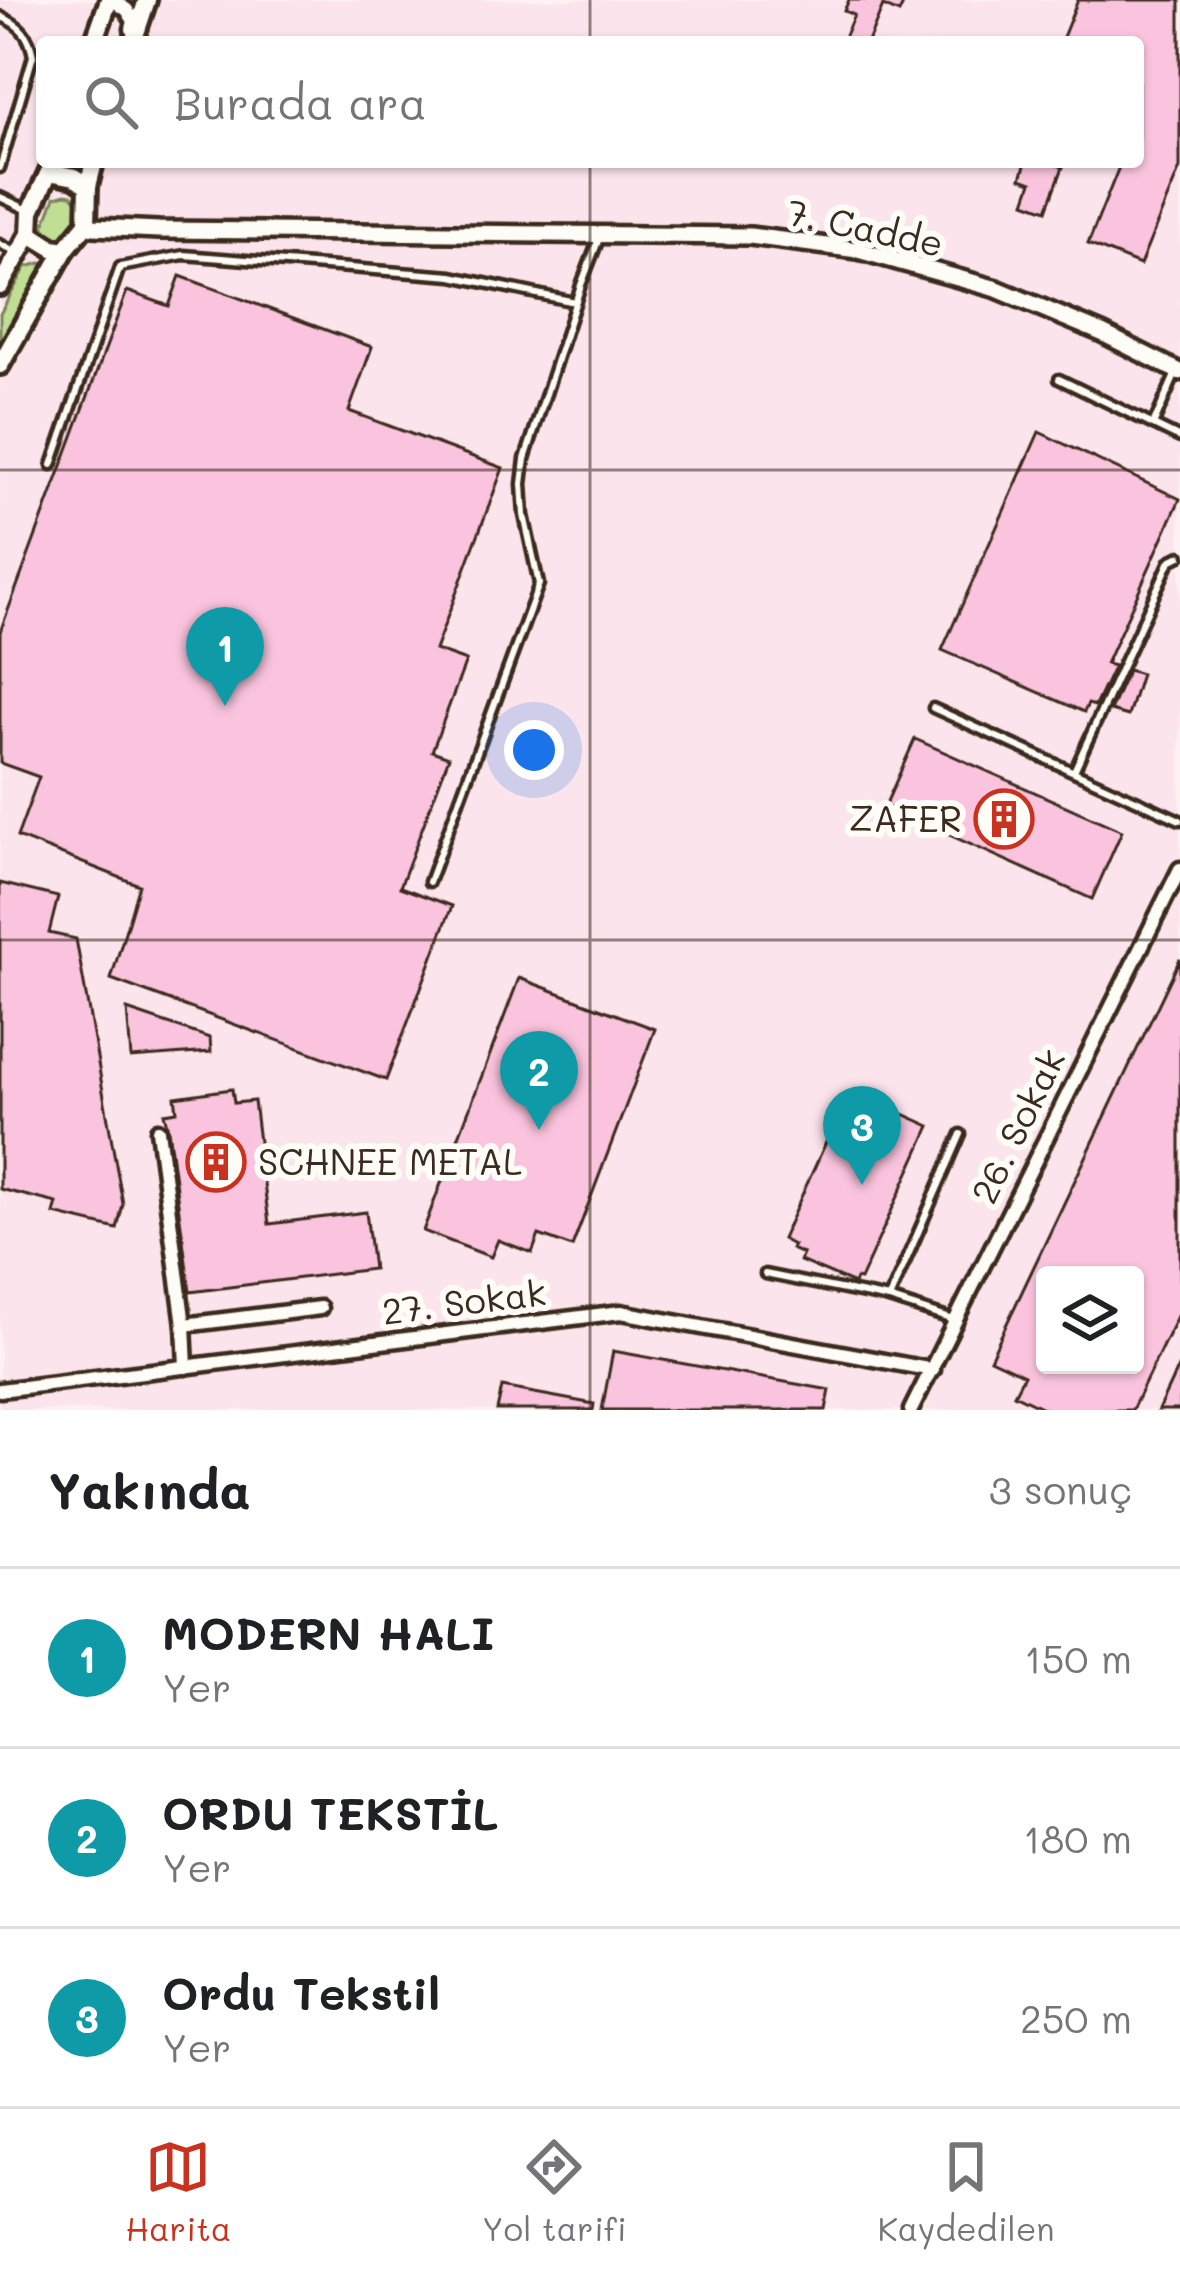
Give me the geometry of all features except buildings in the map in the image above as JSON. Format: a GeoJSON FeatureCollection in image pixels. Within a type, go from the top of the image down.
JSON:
{"type":"FeatureCollection","features":[{"type":"Feature","properties":{"kind":"main road"},"geometry":{"type":"LineString","coordinates":[[96,36],[111,0]]}},
{"type":"Feature","properties":{"kind":"main road"},"geometry":{"type":"LineString","coordinates":[[133,36],[147,0]]}},
{"type":"Feature","properties":{"kind":"main road"},"geometry":{"type":"LineString","coordinates":[[0,286],[30,234],[32,211],[50,168]]}},
{"type":"Feature","properties":{"kind":"main road"},"geometry":{"type":"LineString","coordinates":[[52,168],[88,186]]}},
{"type":"Feature","properties":{"kind":"main road"},"geometry":{"type":"LineString","coordinates":[[0,365],[64,250],[87,224],[92,168]]}},
{"type":"Feature","properties":{"kind":"main road"},"geometry":{"type":"LineString","coordinates":[[30,234],[64,250]]}},
{"type":"Feature","properties":{"kind":"street"},"geometry":{"type":"LineString","coordinates":[[111,0],[134,21],[132,36]]}},
{"type":"Feature","properties":{"kind":"street","name":"7. Cadde"},"geometry":{"type":"LineString","coordinates":[[87,224],[159,230],[750,236],[858,250],[997,289],[1179,371]]}},
{"type":"Feature","properties":{"kind":"street","name":"26. Sokak"},"geometry":{"type":"LineString","coordinates":[[911,1410],[1180,869]]}},
{"type":"Feature","properties":{"kind":"street"},"geometry":{"type":"LineString","coordinates":[[158,1130],[186,1367]]}},
{"type":"Feature","properties":{"kind":"street"},"geometry":{"type":"LineString","coordinates":[[184,1325],[320,1308]]}},
{"type":"Feature","properties":{"kind":"street","name":"27. Sokak"},"geometry":{"type":"LineString","coordinates":[[0,1390],[621,1312],[932,1370]]}},
{"type":"Feature","properties":{"kind":"lane"},"geometry":{"type":"LineString","coordinates":[[0,16],[24,30],[33,56],[0,168]]}},
{"type":"Feature","properties":{"kind":"lane"},"geometry":{"type":"LineString","coordinates":[[0,197],[32,211]]}},
{"type":"Feature","properties":{"kind":"lane"},"geometry":{"type":"LineString","coordinates":[[429,882],[539,584],[524,514],[525,459],[602,233]]}},
{"type":"Feature","properties":{"kind":"lane"},"geometry":{"type":"LineString","coordinates":[[0,244],[18,254]]}},
{"type":"Feature","properties":{"kind":"lane"},"geometry":{"type":"LineString","coordinates":[[52,465],[120,267],[184,255],[452,276],[575,302]]}},
{"type":"Feature","properties":{"kind":"lane"},"geometry":{"type":"LineString","coordinates":[[1153,425],[1179,371]]}},
{"type":"Feature","properties":{"kind":"lane"},"geometry":{"type":"LineString","coordinates":[[1059,379],[1180,438]]}},
{"type":"Feature","properties":{"kind":"lane"},"geometry":{"type":"LineString","coordinates":[[1074,771],[1170,561],[1180,556]]}},
{"type":"Feature","properties":{"kind":"lane"},"geometry":{"type":"LineString","coordinates":[[932,709],[1180,820]]}},
{"type":"Feature","properties":{"kind":"lane"},"geometry":{"type":"LineString","coordinates":[[889,1299],[961,1134]]}},
{"type":"Feature","properties":{"kind":"lane"},"geometry":{"type":"LineString","coordinates":[[765,1274],[889,1299],[956,1320]]}},
{"type":"Feature","properties":{"kind":"shaded area"},"geometry":{"type":"Polygon","coordinates":[[[0,0],[1180,0],[1180,1410],[0,1410],[0,0]]]}},
{"type":"Feature","properties":{"kind":"green space"},"geometry":{"type":"Polygon","coordinates":[[[72,195],[81,207],[73,234],[56,241],[47,237],[44,226],[55,197],[72,195]]]}},
{"type":"Feature","properties":{"kind":"green space"},"geometry":{"type":"Polygon","coordinates":[[[41,263],[48,268],[0,352],[0,314],[26,267],[41,263]]]}},
{"type":"Feature","properties":{"kind":"place","name":"MODERN HALI"},"geometry":{"type":"Point","coordinates":[225,706]}},
{"type":"Feature","properties":{"kind":"place","name":"ZAFER"},"geometry":{"type":"Point","coordinates":[1004,819]}},
{"type":"Feature","properties":{"kind":"place","name":"ORDU TEKSTİL"},"geometry":{"type":"Point","coordinates":[539,1130]}},
{"type":"Feature","properties":{"kind":"place","name":"SCHNEE METAL"},"geometry":{"type":"Point","coordinates":[216,1162]}},
{"type":"Feature","properties":{"kind":"place","name":"Ordu Tekstil"},"geometry":{"type":"Point","coordinates":[862,1185]}}]}
